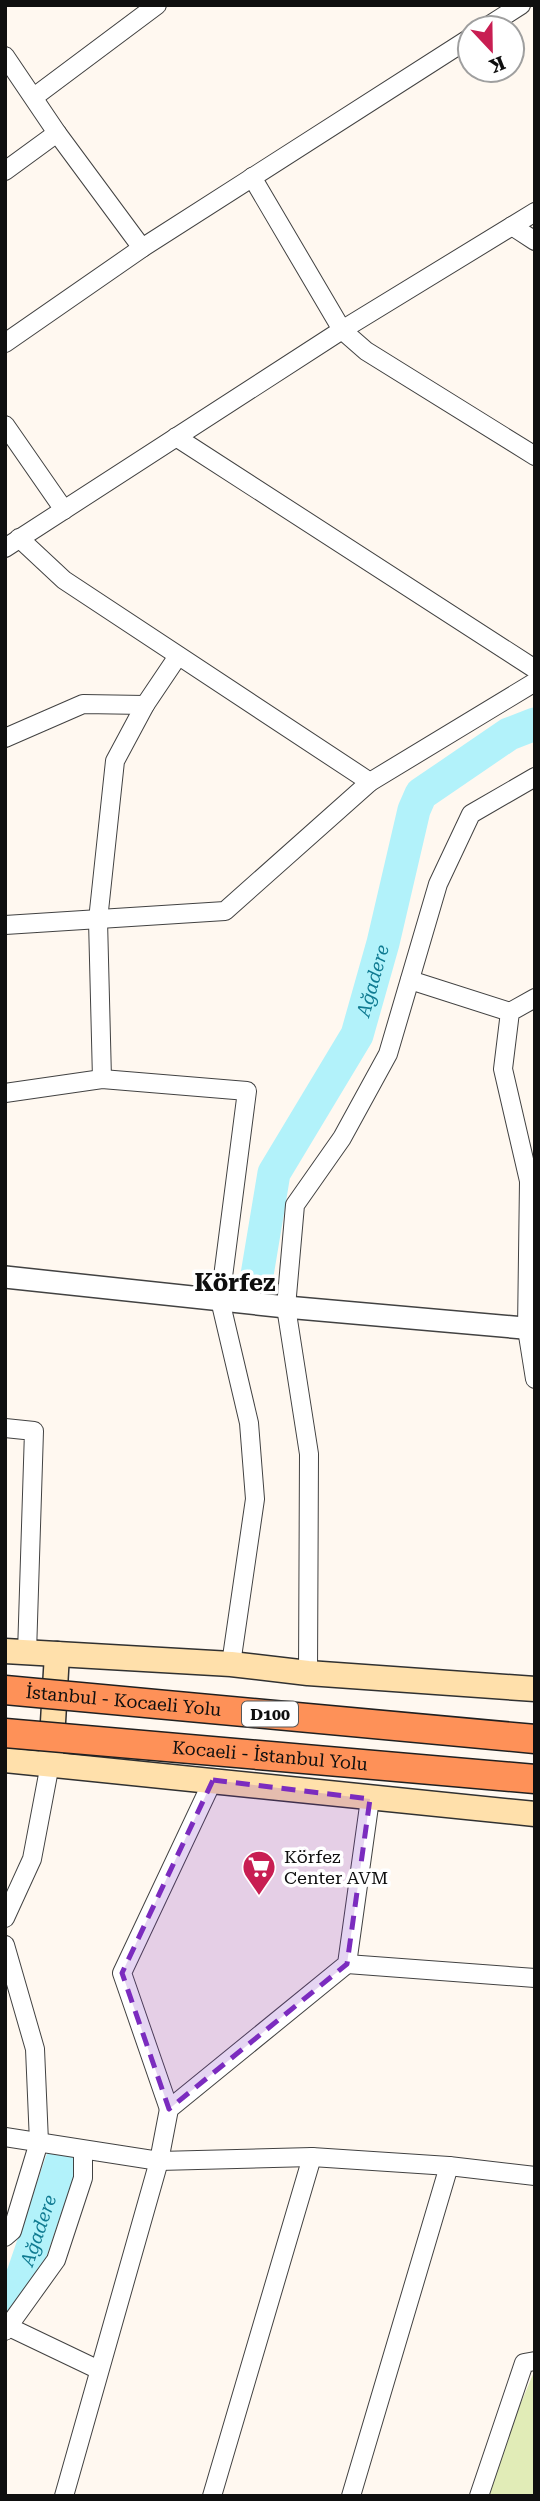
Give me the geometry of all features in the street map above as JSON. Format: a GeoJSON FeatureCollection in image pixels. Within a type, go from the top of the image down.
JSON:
{"type":"FeatureCollection","features":[{"type":"Feature","properties":{"kind":"highway","name":"İstanbul - Kocaeli Yolu"},"geometry":{"type":"LineString","coordinates":[[5,1690],[535,1739]]}},
{"type":"Feature","properties":{"kind":"highway","name":"Kocaeli - İstanbul Yolu"},"geometry":{"type":"LineString","coordinates":[[5,1732],[535,1779]]}},
{"type":"Feature","properties":{"kind":"main road"},"geometry":{"type":"LineString","coordinates":[[16,1652],[232,1664],[308,1673],[535,1689]]}},
{"type":"Feature","properties":{"kind":"main road"},"geometry":{"type":"LineString","coordinates":[[50,1764],[57,1654]]}},
{"type":"Feature","properties":{"kind":"main road"},"geometry":{"type":"LineString","coordinates":[[5,1760],[535,1814]]}},
{"type":"Feature","properties":{"kind":"street"},"geometry":{"type":"LineString","coordinates":[[34,97],[157,5]]}},
{"type":"Feature","properties":{"kind":"street"},"geometry":{"type":"LineString","coordinates":[[5,343],[142,248],[456,47]]}},
{"type":"Feature","properties":{"kind":"street"},"geometry":{"type":"LineString","coordinates":[[5,56],[57,133],[142,248]]}},
{"type":"Feature","properties":{"kind":"street"},"geometry":{"type":"LineString","coordinates":[[5,171],[57,133]]}},
{"type":"Feature","properties":{"kind":"street"},"geometry":{"type":"LineString","coordinates":[[252,177],[342,330],[366,351],[535,456]]}},
{"type":"Feature","properties":{"kind":"street"},"geometry":{"type":"LineString","coordinates":[[370,782],[12,543],[342,330],[535,212]]}},
{"type":"Feature","properties":{"kind":"street"},"geometry":{"type":"LineString","coordinates":[[512,226],[535,241]]}},
{"type":"Feature","properties":{"kind":"street"},"geometry":{"type":"LineString","coordinates":[[5,425],[64,510]]}},
{"type":"Feature","properties":{"kind":"street"},"geometry":{"type":"LineString","coordinates":[[176,437],[535,669]]}},
{"type":"Feature","properties":{"kind":"street"},"geometry":{"type":"LineString","coordinates":[[102,1079],[98,919],[115,761],[145,705],[178,656]]}},
{"type":"Feature","properties":{"kind":"street"},"geometry":{"type":"LineString","coordinates":[[5,925],[225,911],[370,782],[535,682]]}},
{"type":"Feature","properties":{"kind":"street"},"geometry":{"type":"LineString","coordinates":[[5,738],[83,704],[145,705]]}},
{"type":"Feature","properties":{"kind":"street"},"geometry":{"type":"LineString","coordinates":[[308,1673],[309,1454],[286,1307],[295,1205],[342,1139],[388,1055],[438,884],[471,814],[535,776]]}},
{"type":"Feature","properties":{"kind":"street"},"geometry":{"type":"LineString","coordinates":[[410,980],[510,1012],[535,998]]}},
{"type":"Feature","properties":{"kind":"street"},"geometry":{"type":"LineString","coordinates":[[510,1012],[503,1069],[532,1179],[531,1329],[535,1379]]}},
{"type":"Feature","properties":{"kind":"street"},"geometry":{"type":"LineString","coordinates":[[5,1093],[102,1079],[247,1091],[220,1300],[249,1423],[255,1499],[232,1664]]}},
{"type":"Feature","properties":{"kind":"street"},"geometry":{"type":"LineString","coordinates":[[5,1277],[286,1307],[531,1329]]}},
{"type":"Feature","properties":{"kind":"street"},"geometry":{"type":"LineString","coordinates":[[5,1428],[34,1431],[16,1652]]}},
{"type":"Feature","properties":{"kind":"street"},"geometry":{"type":"LineString","coordinates":[[5,1918],[32,1859],[50,1764]]}},
{"type":"Feature","properties":{"kind":"street"},"geometry":{"type":"LineString","coordinates":[[64,2496],[159,2161],[169,2109],[122,1973],[214,1780]]}},
{"type":"Feature","properties":{"kind":"street"},"geometry":{"type":"LineString","coordinates":[[169,2109],[347,1964],[370,1799]]}},
{"type":"Feature","properties":{"kind":"street"},"geometry":{"type":"LineString","coordinates":[[5,1945],[35,2049],[39,2143],[12,2231],[5,2237]]}},
{"type":"Feature","properties":{"kind":"street"},"geometry":{"type":"LineString","coordinates":[[347,1964],[535,1978]]}},
{"type":"Feature","properties":{"kind":"street"},"geometry":{"type":"LineString","coordinates":[[5,2137],[159,2161],[312,2157],[535,2175]]}},
{"type":"Feature","properties":{"kind":"street"},"geometry":{"type":"LineString","coordinates":[[83,2151],[83,2178],[56,2260],[7,2329],[99,2370]]}},
{"type":"Feature","properties":{"kind":"street"},"geometry":{"type":"LineString","coordinates":[[212,2496],[312,2157]]}},
{"type":"Feature","properties":{"kind":"street"},"geometry":{"type":"LineString","coordinates":[[351,2496],[449,2166]]}},
{"type":"Feature","properties":{"kind":"street"},"geometry":{"type":"LineString","coordinates":[[479,2496],[524,2363],[535,2361]]}},
{"type":"Feature","properties":{"kind":"highlighted area"},"geometry":{"type":"Polygon","coordinates":[[[213,1780],[370,1799],[347,1964],[169,2109],[122,1973],[213,1780]]]}},
{"type":"Feature","properties":{"kind":"green space"},"geometry":{"type":"Polygon","coordinates":[[[534,2372],[535,2496],[486,2496],[485,2487],[534,2372]]]}},
{"type":"Feature","properties":{"kind":"waterway","name":"Ağadere"},"geometry":{"type":"LineString","coordinates":[[256,1281],[274,1173],[357,1035],[383,943],[414,810],[421,794],[509,734],[535,724]]}},
{"type":"Feature","properties":{"kind":"waterway","name":"Ağadere"},"geometry":{"type":"LineString","coordinates":[[5,2295],[22,2277],[61,2163]]}},
{"type":"Feature","properties":{"kind":"place","name":"Körfez Center AVM"},"geometry":{"type":"Point","coordinates":[259,1897]}},
{"type":"Feature","properties":{"kind":"district","name":"Körfez"},"geometry":{"type":"Point","coordinates":[235,1283]}}]}
